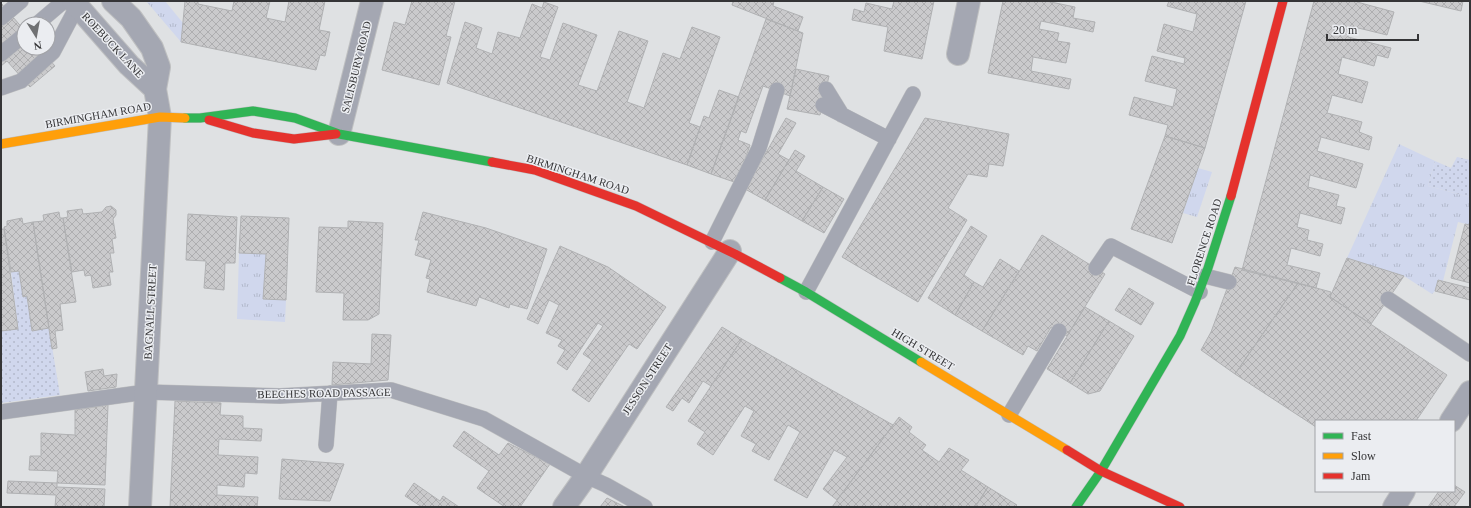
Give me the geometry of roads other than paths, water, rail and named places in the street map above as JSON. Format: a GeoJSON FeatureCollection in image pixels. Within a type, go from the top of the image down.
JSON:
{"type":"FeatureCollection","features":[{"type":"Feature","properties":{"kind":"street","name":"ROEBUCK LANE"},"geometry":{"type":"LineString","coordinates":[[113,1],[131,18],[152,48],[159,67],[155,89],[160,117]]}},
{"type":"Feature","properties":{"kind":"street","name":"SALISBURY ROAD"},"geometry":{"type":"LineString","coordinates":[[339,134],[372,1]]}},
{"type":"Feature","properties":{"kind":"street"},"geometry":{"type":"LineString","coordinates":[[958,54],[969,1]]}},
{"type":"Feature","properties":{"kind":"street","name":"FLORENCE ROAD"},"geometry":{"type":"LineString","coordinates":[[1076,507],[1101,471],[1181,334],[1200,292],[1241,166],[1283,1]]}},
{"type":"Feature","properties":{"kind":"street","name":"ROEBUCK LANE"},"geometry":{"type":"LineString","coordinates":[[74,2],[129,65],[155,89]]}},
{"type":"Feature","properties":{"kind":"street","name":"BIRMINGHAM ROAD"},"geometry":{"type":"LineString","coordinates":[[1,144],[160,117],[200,118],[253,111],[295,118],[339,134],[454,154],[534,170],[636,206],[721,247]]}},
{"type":"Feature","properties":{"kind":"street","name":"BAGNALL STREET"},"geometry":{"type":"LineString","coordinates":[[140,507],[160,117]]}},
{"type":"Feature","properties":{"kind":"street","name":"BIRMINGHAM ROAD"},"geometry":{"type":"LineString","coordinates":[[200,118],[253,134],[294,139],[339,134]]}},
{"type":"Feature","properties":{"kind":"street","name":"HIGH STREET"},"geometry":{"type":"LineString","coordinates":[[721,247],[806,292],[1101,471],[1180,507]]}},
{"type":"Feature","properties":{"kind":"street","name":"JESSON STREET"},"geometry":{"type":"LineString","coordinates":[[564,507],[586,476],[721,247]]}},
{"type":"Feature","properties":{"kind":"street"},"geometry":{"type":"LineString","coordinates":[[1452,420],[1470,392]]}},
{"type":"Feature","properties":{"kind":"street","name":"HIGH STREET"},"geometry":{"type":"LineString","coordinates":[[1101,471],[1129,494]]}},
{"type":"Feature","properties":{"kind":"street"},"geometry":{"type":"LineString","coordinates":[[1394,507],[1403,492]]}},
{"type":"Feature","properties":{"kind":"lane"},"geometry":{"type":"LineString","coordinates":[[1,18],[21,1]]}},
{"type":"Feature","properties":{"kind":"lane"},"geometry":{"type":"LineString","coordinates":[[50,16],[74,2]]}},
{"type":"Feature","properties":{"kind":"lane"},"geometry":{"type":"LineString","coordinates":[[1,88],[21,81],[54,52],[74,2]]}},
{"type":"Feature","properties":{"kind":"lane"},"geometry":{"type":"LineString","coordinates":[[1,54],[16,42]]}},
{"type":"Feature","properties":{"kind":"lane"},"geometry":{"type":"LineString","coordinates":[[826,89],[842,115]]}},
{"type":"Feature","properties":{"kind":"lane"},"geometry":{"type":"LineString","coordinates":[[721,247],[759,148],[777,90]]}},
{"type":"Feature","properties":{"kind":"lane"},"geometry":{"type":"LineString","coordinates":[[806,292],[914,94]]}},
{"type":"Feature","properties":{"kind":"lane"},"geometry":{"type":"LineString","coordinates":[[822,105],[889,139]]}},
{"type":"Feature","properties":{"kind":"lane"},"geometry":{"type":"LineString","coordinates":[[1096,268],[1111,246],[1200,292]]}},
{"type":"Feature","properties":{"kind":"lane"},"geometry":{"type":"LineString","coordinates":[[1205,276],[1229,282]]}},
{"type":"Feature","properties":{"kind":"lane"},"geometry":{"type":"LineString","coordinates":[[1388,299],[1470,354]]}},
{"type":"Feature","properties":{"kind":"lane"},"geometry":{"type":"LineString","coordinates":[[1009,415],[1058,331]]}},
{"type":"Feature","properties":{"kind":"lane","name":"BEECHES ROAD PASSAGE"},"geometry":{"type":"LineString","coordinates":[[1,412],[146,392],[280,396],[390,390],[484,419],[645,507]]}},
{"type":"Feature","properties":{"kind":"lane"},"geometry":{"type":"LineString","coordinates":[[326,445],[330,393]]}}]}
